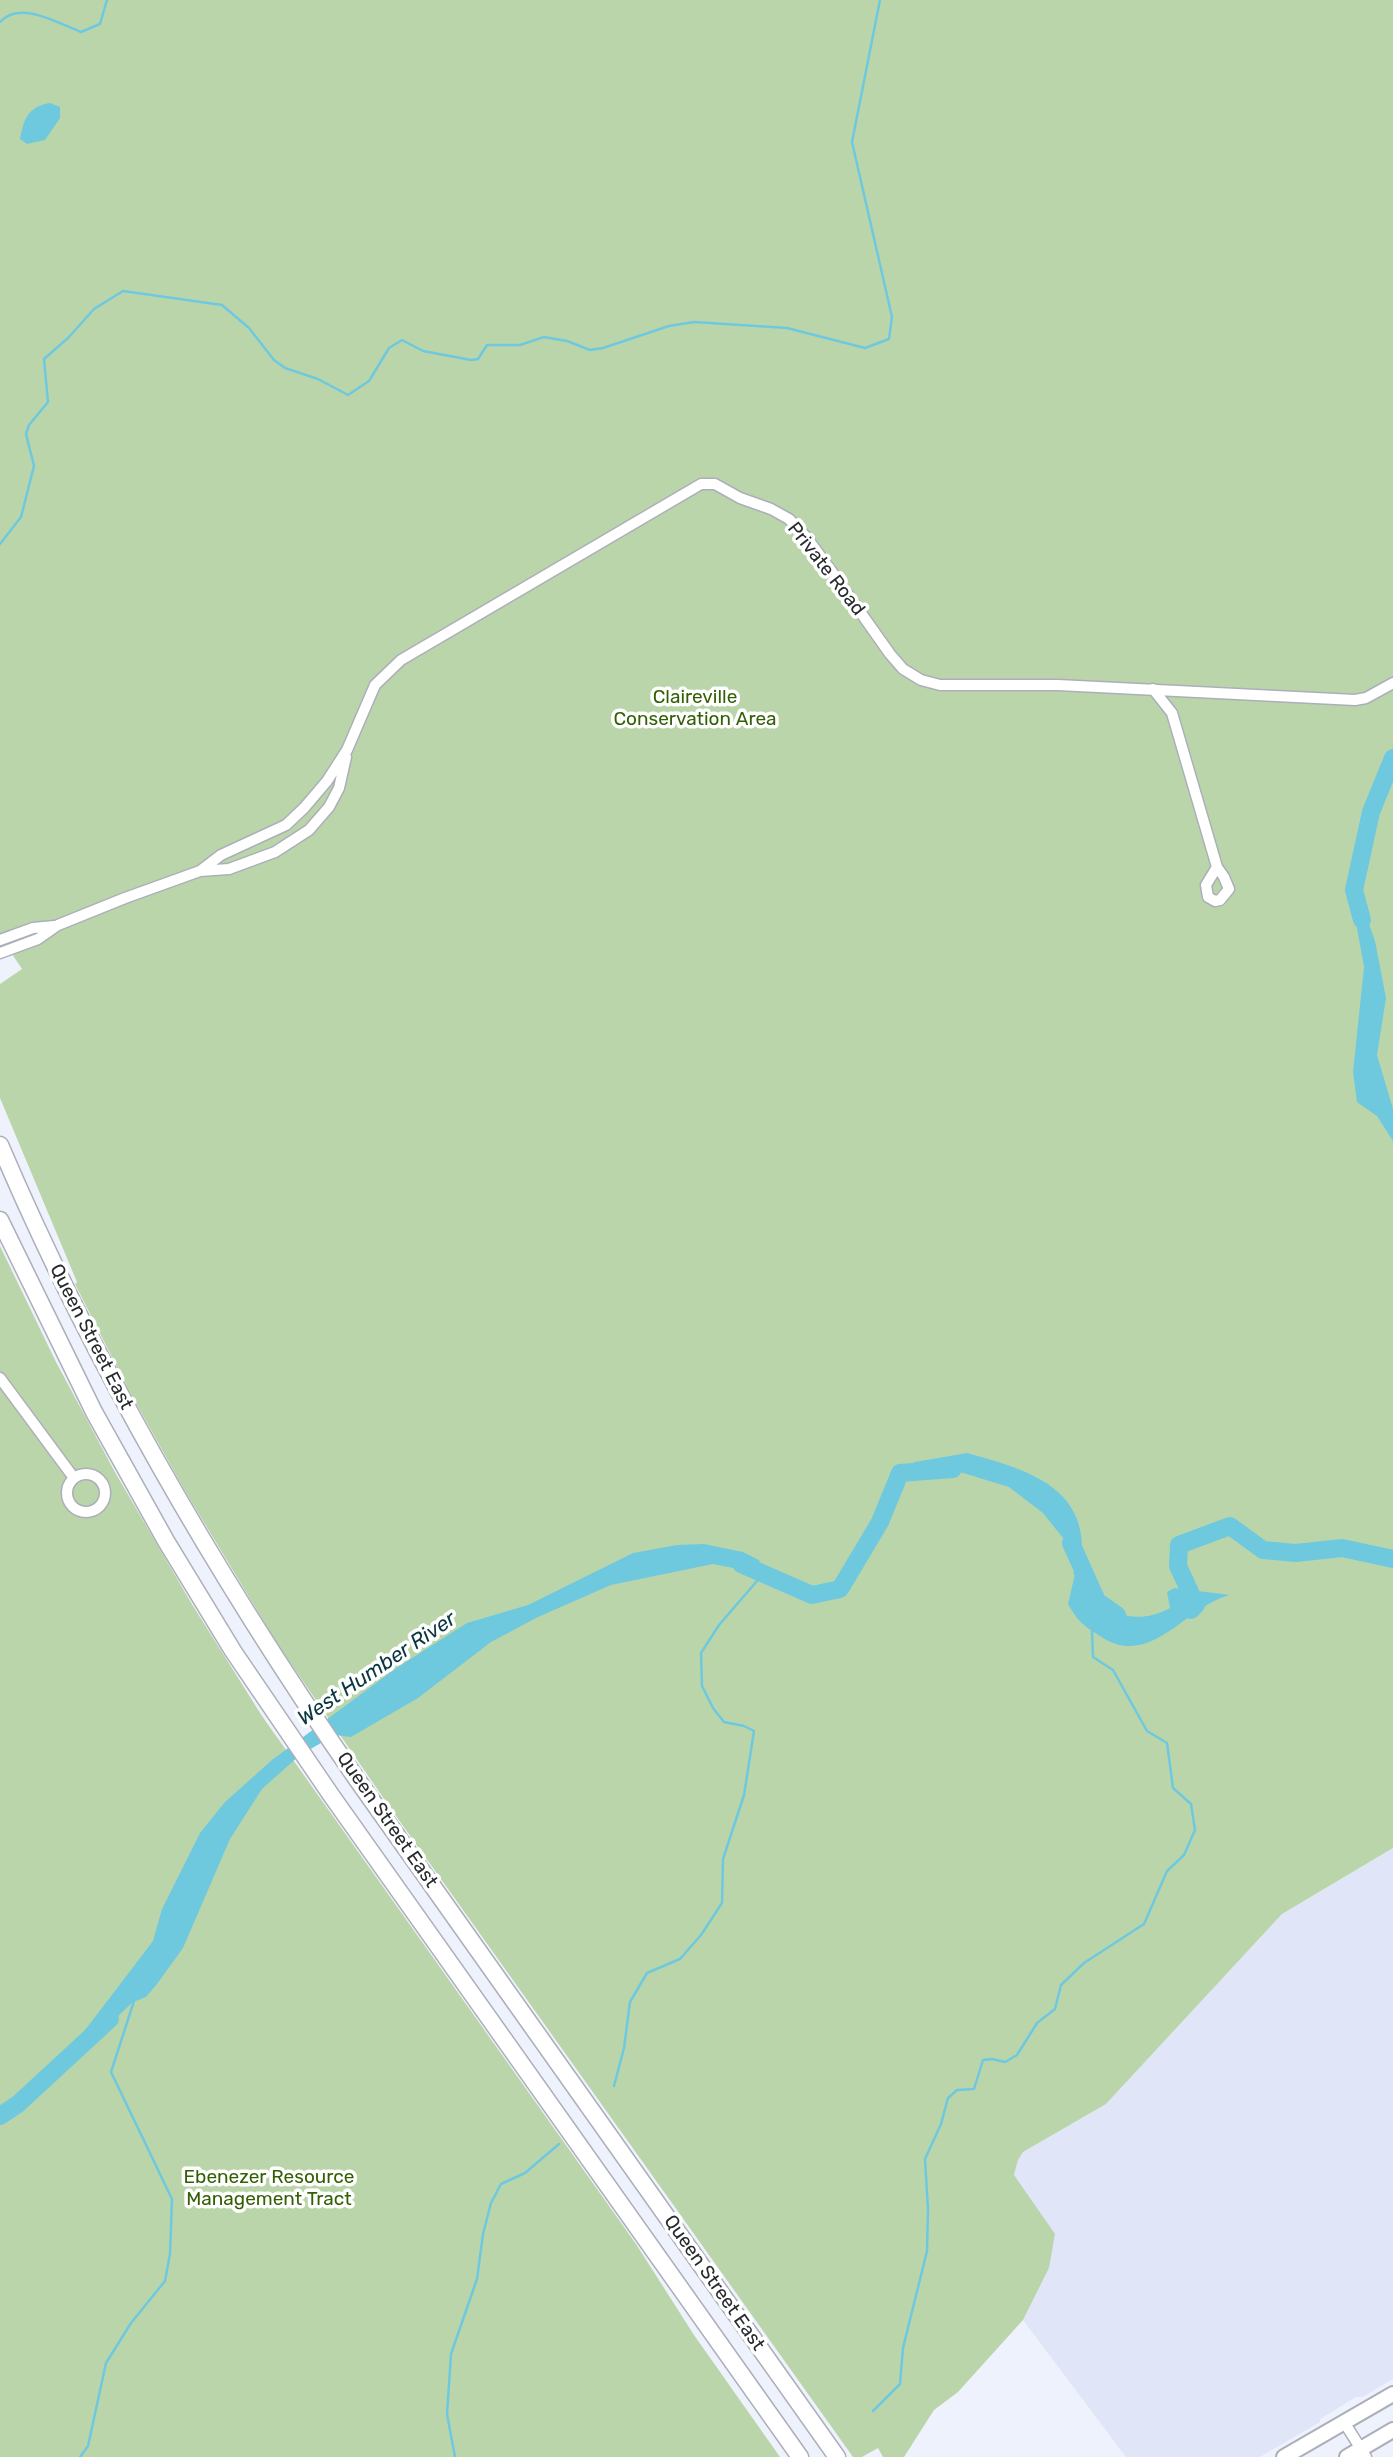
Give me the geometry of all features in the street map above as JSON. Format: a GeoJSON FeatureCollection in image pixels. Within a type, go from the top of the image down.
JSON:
{"type":"FeatureCollection","features":[{"type":"Feature","properties":{"kind":"main road","name":"Queen Street East"},"geometry":{"type":"LineString","coordinates":[[0,1144],[83,1323],[147,1445],[226,1580],[297,1692],[837,2457]]}},
{"type":"Feature","properties":{"kind":"main road","name":"Queen Street East"},"geometry":{"type":"LineString","coordinates":[[0,1220],[69,1363],[129,1476],[195,1589],[272,1709],[800,2457]]}},
{"type":"Feature","properties":{"kind":"main road"},"geometry":{"type":"LineString","coordinates":[[1284,2457],[1393,2393]]}},
{"type":"Feature","properties":{"kind":"main road"},"geometry":{"type":"LineString","coordinates":[[1347,2457],[1363,2453],[1393,2430]]}},
{"type":"Feature","properties":{"kind":"street","name":"Private Road"},"geometry":{"type":"LineString","coordinates":[[347,750],[375,685],[401,660],[701,484],[715,484],[789,519],[826,563],[890,654],[903,669],[920,680],[940,685],[1058,685],[1355,700],[1366,698],[1393,683]]}},
{"type":"Feature","properties":{"kind":"street"},"geometry":{"type":"LineString","coordinates":[[1153,689],[1172,713],[1217,867]]}},
{"type":"Feature","properties":{"kind":"street"},"geometry":{"type":"LineString","coordinates":[[200,871],[221,855],[286,825],[327,781],[347,750]]}},
{"type":"Feature","properties":{"kind":"street"},"geometry":{"type":"LineString","coordinates":[[0,953],[38,939],[58,925],[125,898],[200,871],[229,869],[275,852],[309,830],[329,807],[339,788],[347,750]]}},
{"type":"Feature","properties":{"kind":"street"},"geometry":{"type":"LineString","coordinates":[[0,940],[33,928],[58,925]]}},
{"type":"Feature","properties":{"kind":"street"},"geometry":{"type":"LineString","coordinates":[[0,1378],[74,1478]]}},
{"type":"Feature","properties":{"kind":"street"},"geometry":{"type":"LineString","coordinates":[[86,1474],[102,1482],[104,1499],[97,1509],[85,1513],[78,1511],[69,1502],[67,1489],[74,1478],[86,1474]]}},
{"type":"Feature","properties":{"kind":"street"},"geometry":{"type":"LineString","coordinates":[[1344,2422],[1363,2453]]}},
{"type":"Feature","properties":{"kind":"shaded area"},"geometry":{"type":"Polygon","coordinates":[[[1393,1848],[1393,2379],[1363,2397],[1356,2397],[1320,2419],[1320,2422],[1260,2457],[1126,2457],[1023,2320],[1049,2268],[1014,2175],[1018,2160],[1023,2152],[1106,2104],[1282,1914],[1393,1848]]]}},
{"type":"Feature","properties":{"kind":"green space","name":"Claireville Conservation Area"},"geometry":{"type":"Polygon","coordinates":[[[0,0],[1393,0],[1393,1848],[1282,1914],[1106,2104],[1023,2152],[1014,2175],[1055,2234],[1049,2268],[1023,2320],[958,2392],[934,2410],[904,2457],[883,2457],[878,2448],[862,2457],[853,2457],[391,1809],[278,1645],[185,1491],[127,1387],[75,1284],[77,1282],[0,1098],[0,984],[22,969],[0,936],[0,0]]]}},
{"type":"Feature","properties":{"kind":"green space","name":"Ebenezer Resource Management Tract"},"geometry":{"type":"Polygon","coordinates":[[[0,1246],[56,1362],[116,1474],[193,1606],[262,1716],[636,2244],[694,2335],[780,2457],[0,2457],[0,1246]]]}},
{"type":"Feature","properties":{"kind":"water"},"geometry":{"type":"Polygon","coordinates":[[[50,103],[60,107],[60,118],[45,140],[27,144],[20,139],[25,119],[37,107],[50,103]]]}},
{"type":"Feature","properties":{"kind":"water"},"geometry":{"type":"Polygon","coordinates":[[[1356,898],[1363,907],[1375,941],[1386,998],[1377,1055],[1393,1109],[1393,1141],[1377,1116],[1357,1102],[1353,1072],[1364,967],[1353,906],[1356,898]]]}},
{"type":"Feature","properties":{"kind":"water"},"geometry":{"type":"Polygon","coordinates":[[[967,1453],[1033,1475],[1051,1486],[1066,1500],[1076,1517],[1082,1539],[1081,1566],[1075,1568],[1067,1543],[1043,1513],[1009,1487],[960,1472],[928,1470],[893,1478],[895,1471],[915,1462],[967,1453]]]}},
{"type":"Feature","properties":{"kind":"water"},"geometry":{"type":"Polygon","coordinates":[[[704,1544],[743,1552],[759,1560],[763,1574],[713,1564],[611,1585],[538,1617],[491,1642],[418,1698],[351,1737],[335,1735],[300,1755],[262,1789],[230,1839],[183,1948],[157,1984],[146,1997],[133,2002],[101,2032],[79,2038],[153,1941],[162,1909],[200,1833],[225,1802],[272,1760],[395,1669],[467,1623],[528,1605],[633,1553],[677,1545],[704,1544]]]}},
{"type":"Feature","properties":{"kind":"water"},"geometry":{"type":"Polygon","coordinates":[[[1075,1574],[1106,1606],[1128,1616],[1141,1617],[1170,1608],[1167,1592],[1174,1588],[1230,1595],[1214,1601],[1153,1640],[1137,1645],[1121,1645],[1091,1630],[1079,1620],[1068,1604],[1075,1574]]]}},
{"type":"Feature","properties":{"kind":"waterway"},"geometry":{"type":"LineString","coordinates":[[0,22],[8,16],[28,13],[51,19],[81,32],[100,24],[107,0]]}},
{"type":"Feature","properties":{"kind":"waterway"},"geometry":{"type":"LineString","coordinates":[[0,544],[21,517],[34,466],[26,434],[29,425],[48,402],[44,359],[68,338],[94,309],[123,291],[222,305],[249,328],[274,360],[285,368],[318,379],[348,395],[369,381],[389,348],[402,340],[423,351],[471,360],[478,359],[487,345],[520,345],[544,337],[567,341],[590,350],[669,326],[694,322],[787,328],[865,348],[889,339],[892,317],[852,142],[880,0]]}},
{"type":"Feature","properties":{"kind":"waterway","name":"West Humber River"},"geometry":{"type":"LineString","coordinates":[[1362,920],[1354,890],[1371,812],[1393,758]]}},
{"type":"Feature","properties":{"kind":"waterway","name":"West Humber River"},"geometry":{"type":"LineString","coordinates":[[741,1564],[812,1595],[840,1589],[880,1522],[900,1473],[953,1469]]}},
{"type":"Feature","properties":{"kind":"waterway","name":"West Humber River"},"geometry":{"type":"LineString","coordinates":[[1191,1610],[1196,1605],[1178,1566],[1179,1545],[1230,1526],[1263,1550],[1296,1553],[1342,1548],[1393,1559]]}},
{"type":"Feature","properties":{"kind":"waterway","name":"West Humber River"},"geometry":{"type":"LineString","coordinates":[[1071,1543],[1097,1601],[1117,1615]]}},
{"type":"Feature","properties":{"kind":"waterway"},"geometry":{"type":"LineString","coordinates":[[1075,1568],[1075,1574]]}},
{"type":"Feature","properties":{"kind":"waterway"},"geometry":{"type":"LineString","coordinates":[[614,2086],[624,2048],[630,2002],[647,1973],[680,1959],[701,1935],[722,1903],[723,1859],[744,1795],[754,1731],[724,1722],[713,1708],[702,1686],[701,1653],[719,1625],[763,1574]]}},
{"type":"Feature","properties":{"kind":"waterway"},"geometry":{"type":"LineString","coordinates":[[873,2411],[900,2384],[903,2348],[927,2251],[925,2159],[941,2124],[948,2098],[957,2090],[974,2089],[983,2060],[1005,2062],[1017,2055],[1037,2023],[1055,2009],[1061,1985],[1084,1963],[1144,1924],[1167,1871],[1184,1855],[1195,1830],[1191,1804],[1173,1788],[1167,1743],[1147,1731],[1113,1670],[1093,1657],[1092,1631]]}},
{"type":"Feature","properties":{"kind":"waterway"},"geometry":{"type":"LineString","coordinates":[[80,2457],[88,2446],[106,2363],[131,2323],[165,2281],[170,2254],[172,2199],[111,2072],[134,2001]]}},
{"type":"Feature","properties":{"kind":"waterway","name":"West Humber River"},"geometry":{"type":"LineString","coordinates":[[0,2116],[18,2104],[110,2019]]}},
{"type":"Feature","properties":{"kind":"waterway"},"geometry":{"type":"LineString","coordinates":[[455,2457],[447,2414],[451,2354],[477,2279],[483,2234],[491,2203],[501,2184],[525,2173],[559,2144]]}}]}
